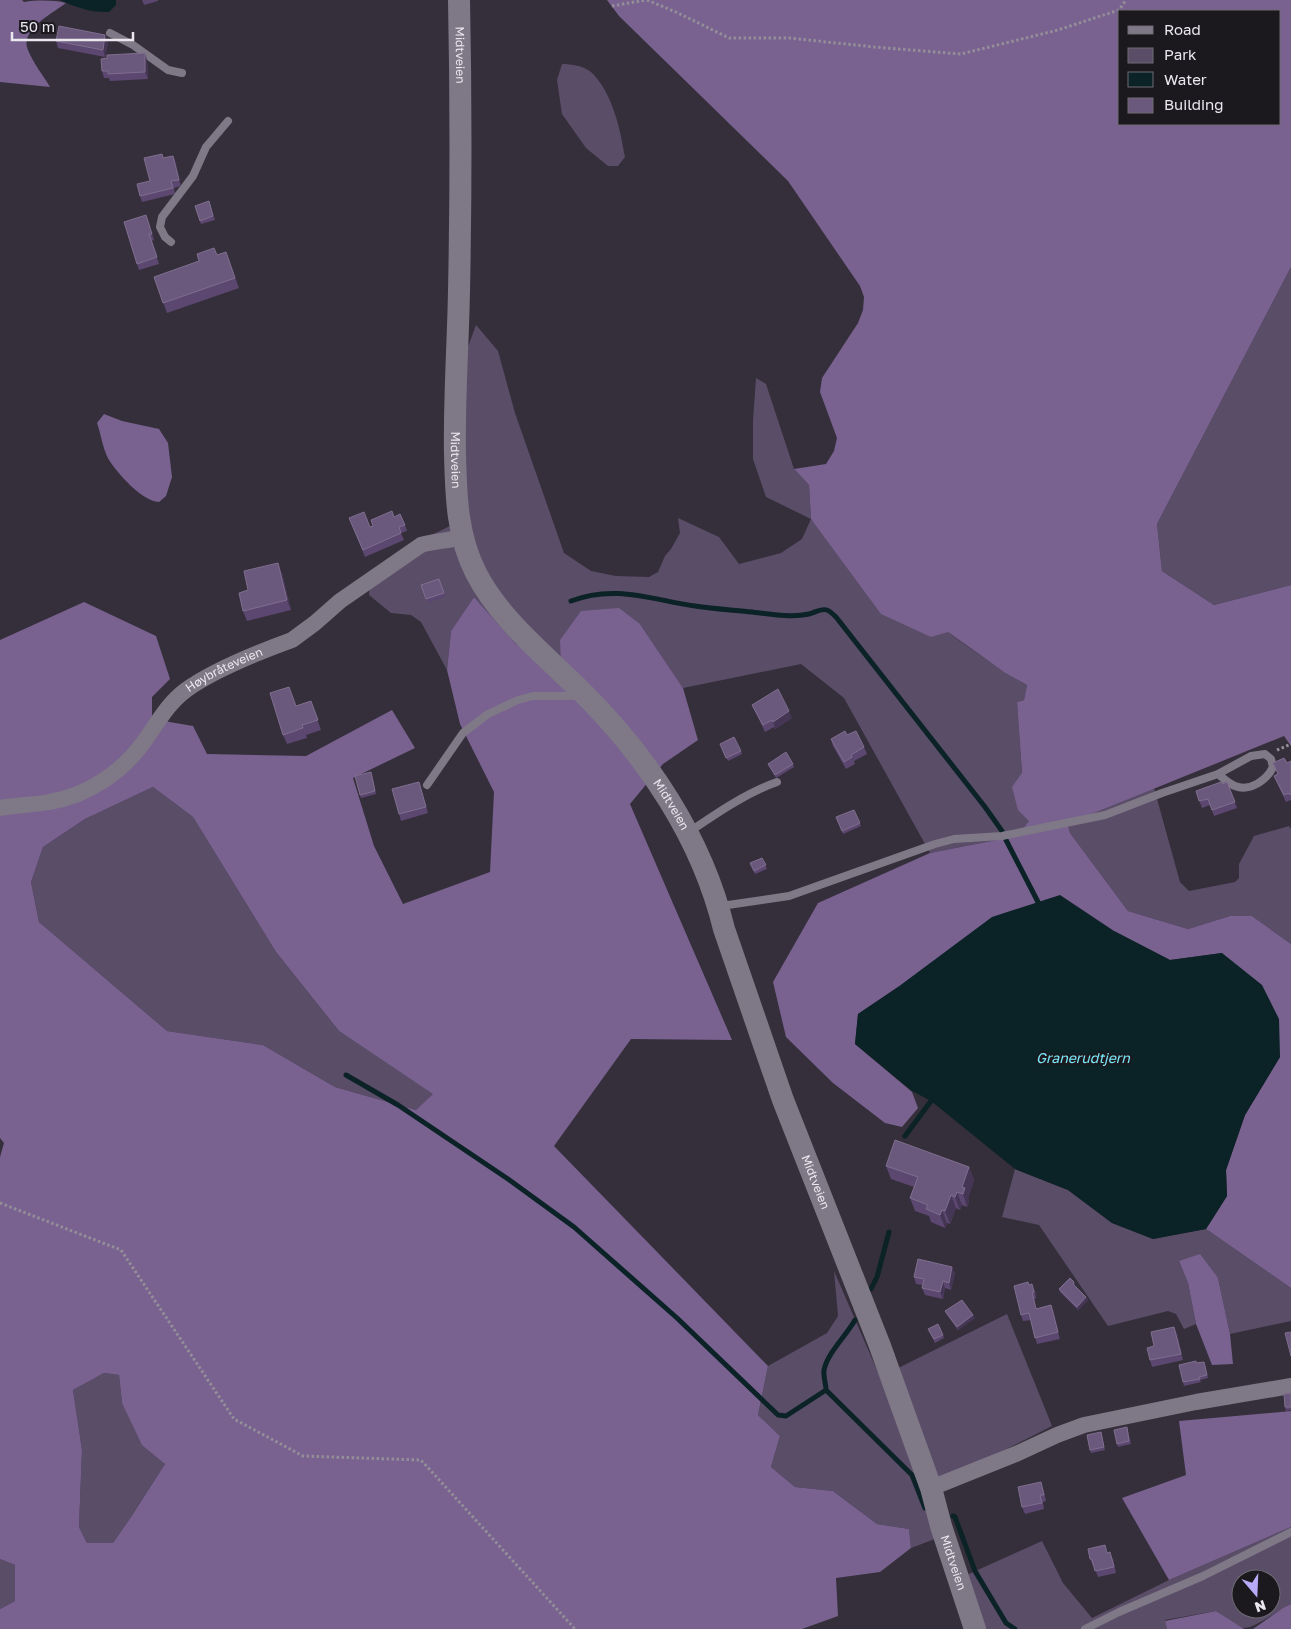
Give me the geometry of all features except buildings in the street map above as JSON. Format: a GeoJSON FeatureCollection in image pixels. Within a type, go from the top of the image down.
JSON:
{"type":"FeatureCollection","features":[{"type":"Feature","properties":{"kind":"main road","name":"Midtveien"},"geometry":{"type":"LineString","coordinates":[[458,0],[461,169],[454,434],[456,496],[462,537],[468,558],[487,592],[512,622],[584,694],[638,754],[688,833],[719,906],[724,929],[783,1100],[880,1346],[931,1488],[941,1526],[974,1629]]}},
{"type":"Feature","properties":{"kind":"street","name":"Høybråteveien"},"geometry":{"type":"LineString","coordinates":[[0,808],[50,802],[76,795],[109,777],[130,759],[162,714],[186,690],[211,674],[292,640],[304,633],[340,601],[421,545],[462,537]]}},
{"type":"Feature","properties":{"kind":"street"},"geometry":{"type":"LineString","coordinates":[[931,1488],[1084,1425],[1187,1403],[1291,1386]]}},
{"type":"Feature","properties":{"kind":"lane"},"geometry":{"type":"LineString","coordinates":[[110,33],[133,45],[168,70],[182,73]]}},
{"type":"Feature","properties":{"kind":"lane"},"geometry":{"type":"LineString","coordinates":[[171,242],[165,237],[160,227],[162,217],[193,176],[206,147],[228,121]]}},
{"type":"Feature","properties":{"kind":"lane"},"geometry":{"type":"LineString","coordinates":[[427,785],[463,732],[488,714],[518,700],[533,696],[579,697],[584,694]]}},
{"type":"Feature","properties":{"kind":"lane"},"geometry":{"type":"LineString","coordinates":[[719,906],[789,896],[954,839],[1002,836],[1105,815],[1218,774],[1251,756],[1265,754],[1271,760],[1273,767],[1267,778],[1262,782],[1241,788],[1234,786],[1218,774]]}},
{"type":"Feature","properties":{"kind":"lane"},"geometry":{"type":"LineString","coordinates":[[688,833],[718,812],[765,786],[777,782]]}},
{"type":"Feature","properties":{"kind":"lane"},"geometry":{"type":"LineString","coordinates":[[1085,1629],[1202,1576],[1291,1532]]}},
{"type":"Feature","properties":{"kind":"path"},"geometry":{"type":"LineString","coordinates":[[612,6],[646,0],[676,12],[729,38],[789,38],[961,54],[1058,30],[1118,10]]}},
{"type":"Feature","properties":{"kind":"path"},"geometry":{"type":"LineString","coordinates":[[0,1203],[121,1250],[234,1418],[302,1456],[422,1460],[576,1629]]}},
{"type":"Feature","properties":{"kind":"green space"},"geometry":{"type":"Polygon","coordinates":[[[562,64],[585,68],[591,72],[605,90],[618,123],[625,157],[618,166],[608,166],[586,148],[562,114],[557,80],[562,64]]]}},
{"type":"Feature","properties":{"kind":"green space"},"geometry":{"type":"Polygon","coordinates":[[[1291,267],[1291,585],[1214,605],[1162,571],[1157,524],[1291,267]]]}},
{"type":"Feature","properties":{"kind":"green space"},"geometry":{"type":"Polygon","coordinates":[[[476,325],[498,351],[515,413],[564,553],[591,571],[616,576],[649,577],[658,572],[665,556],[680,533],[678,518],[719,537],[739,564],[781,553],[802,539],[811,519],[943,628],[1027,685],[1024,700],[1017,702],[1022,773],[1029,821],[1017,836],[930,853],[844,698],[801,664],[683,688],[640,624],[562,663],[516,644],[474,597],[451,631],[447,670],[421,622],[411,615],[391,613],[369,595],[370,575],[409,546],[450,526],[444,412],[476,325]]]}},
{"type":"Feature","properties":{"kind":"green space"},"geometry":{"type":"Polygon","coordinates":[[[756,378],[766,384],[794,469],[809,485],[811,519],[766,497],[753,459],[756,378]]]}},
{"type":"Feature","properties":{"kind":"green space"},"geometry":{"type":"Polygon","coordinates":[[[153,787],[193,817],[276,952],[339,1031],[434,1094],[416,1110],[335,1087],[263,1045],[167,1031],[39,922],[31,882],[43,847],[85,819],[153,787]]]}},
{"type":"Feature","properties":{"kind":"green space"},"geometry":{"type":"Polygon","coordinates":[[[1154,788],[1180,882],[1189,891],[1235,882],[1239,878],[1239,864],[1254,836],[1289,826],[1291,829],[1291,944],[1252,916],[1230,916],[1188,929],[1128,911],[1070,833],[1067,821],[1094,813],[1154,788]]]}},
{"type":"Feature","properties":{"kind":"green space"},"geometry":{"type":"Polygon","coordinates":[[[1015,1169],[1068,1190],[1112,1223],[1153,1239],[1206,1229],[1291,1288],[1291,1321],[1230,1334],[1218,1278],[1179,1261],[1188,1283],[1196,1324],[1184,1329],[1176,1314],[1168,1311],[1108,1326],[1039,1225],[1002,1217],[1015,1169]]]}},
{"type":"Feature","properties":{"kind":"green space"},"geometry":{"type":"Polygon","coordinates":[[[834,1271],[880,1377],[1007,1314],[1052,1426],[922,1492],[935,1539],[911,1548],[909,1529],[877,1524],[833,1491],[795,1487],[771,1467],[780,1436],[758,1415],[768,1366],[827,1333],[838,1316],[834,1271]]]}},
{"type":"Feature","properties":{"kind":"green space"},"geometry":{"type":"Polygon","coordinates":[[[104,1373],[119,1375],[122,1403],[165,1464],[113,1543],[87,1543],[79,1527],[82,1450],[73,1390],[104,1373]]]}},
{"type":"Feature","properties":{"kind":"green space"},"geometry":{"type":"Polygon","coordinates":[[[1291,1527],[1291,1604],[1281,1610],[1281,1569],[1231,1569],[1231,1619],[1265,1619],[1247,1628],[1242,1628],[1216,1611],[1165,1620],[1167,1629],[964,1629],[949,1583],[1042,1541],[1063,1583],[1092,1618],[1169,1580],[1291,1527]]]}},
{"type":"Feature","properties":{"kind":"green space"},"geometry":{"type":"Polygon","coordinates":[[[0,1559],[15,1565],[15,1601],[0,1609],[0,1559]]]}},
{"type":"Feature","properties":{"kind":"shaded area"},"geometry":{"type":"Polygon","coordinates":[[[0,0],[66,3],[39,23],[28,36],[28,50],[50,87],[0,82],[0,0]]]}},
{"type":"Feature","properties":{"kind":"shaded area"},"geometry":{"type":"Polygon","coordinates":[[[607,0],[1291,0],[1291,267],[1157,524],[1162,571],[1214,605],[1291,585],[1291,746],[1284,736],[1094,813],[1067,821],[1070,833],[1128,911],[1188,929],[1230,916],[1252,916],[1291,944],[1291,1288],[1206,1229],[1227,1196],[1226,1170],[1245,1115],[1280,1057],[1222,953],[1170,960],[1114,931],[898,987],[858,1014],[855,1044],[912,1092],[918,1108],[902,1127],[885,1123],[833,1083],[786,1037],[773,982],[818,903],[930,853],[1017,836],[1029,821],[1018,810],[1012,787],[1022,773],[1017,702],[1024,700],[1027,685],[1004,672],[948,632],[931,637],[881,614],[811,519],[809,485],[794,469],[826,464],[834,451],[837,438],[820,392],[822,378],[858,323],[863,310],[864,297],[860,286],[788,181],[619,16],[607,0]]]}},
{"type":"Feature","properties":{"kind":"shaded area"},"geometry":{"type":"Polygon","coordinates":[[[104,414],[122,421],[159,429],[168,443],[172,477],[166,496],[159,502],[145,497],[138,492],[124,479],[109,460],[97,423],[104,414]]]}},
{"type":"Feature","properties":{"kind":"shaded area"},"geometry":{"type":"Polygon","coordinates":[[[474,597],[516,644],[561,663],[560,640],[581,611],[619,608],[640,624],[683,688],[698,740],[663,764],[630,804],[732,1040],[631,1039],[554,1146],[768,1366],[758,1415],[780,1436],[771,1467],[795,1487],[833,1491],[877,1524],[909,1529],[911,1548],[880,1572],[836,1578],[838,1616],[802,1629],[0,1629],[0,1609],[15,1601],[15,1565],[0,1559],[0,1157],[4,1143],[0,1138],[0,640],[84,602],[156,636],[170,679],[152,697],[152,719],[193,726],[207,754],[306,756],[392,710],[415,748],[353,778],[374,846],[403,904],[490,872],[494,792],[460,724],[447,670],[451,631],[474,597]],[[153,787],[85,819],[43,847],[31,882],[39,922],[167,1031],[263,1045],[335,1087],[416,1110],[433,1094],[339,1031],[276,952],[193,817],[153,787]],[[104,1373],[73,1390],[82,1450],[79,1527],[87,1543],[113,1543],[165,1464],[142,1445],[122,1403],[119,1375],[104,1373]]]}},
{"type":"Feature","properties":{"kind":"shaded area"},"geometry":{"type":"Polygon","coordinates":[[[1200,1254],[1218,1278],[1230,1334],[1233,1364],[1212,1365],[1196,1324],[1188,1283],[1179,1261],[1200,1254]]]}},
{"type":"Feature","properties":{"kind":"shaded area"},"geometry":{"type":"Polygon","coordinates":[[[1291,1411],[1291,1527],[1169,1580],[1122,1498],[1186,1475],[1179,1421],[1291,1411]]]}},
{"type":"Feature","properties":{"kind":"shaded area"},"geometry":{"type":"Polygon","coordinates":[[[1291,1604],[1291,1629],[1253,1629],[1267,1619],[1281,1619],[1281,1609],[1291,1604]]]}},
{"type":"Feature","properties":{"kind":"shaded area"},"geometry":{"type":"Polygon","coordinates":[[[1216,1611],[1244,1629],[1167,1629],[1165,1621],[1216,1611]]]}},
{"type":"Feature","properties":{"kind":"water"},"geometry":{"type":"Polygon","coordinates":[[[60,0],[116,0],[116,5],[109,12],[96,12],[60,0]]]}},
{"type":"Feature","properties":{"kind":"water","name":"Granerudtjern"},"geometry":{"type":"Polygon","coordinates":[[[1060,895],[1114,931],[1170,960],[1222,953],[1262,985],[1279,1019],[1280,1057],[1245,1115],[1226,1170],[1227,1196],[1206,1229],[1153,1239],[1112,1223],[1068,1190],[1015,1169],[931,1101],[912,1091],[855,1044],[858,1014],[898,987],[992,917],[1060,895]]]}},
{"type":"Feature","properties":{"kind":"waterway"},"geometry":{"type":"LineString","coordinates":[[571,601],[587,596],[618,594],[648,597],[702,607],[780,615],[795,616],[822,610],[828,611],[836,617],[1002,831]]}},
{"type":"Feature","properties":{"kind":"waterway"},"geometry":{"type":"LineString","coordinates":[[1006,840],[1038,902]]}},
{"type":"Feature","properties":{"kind":"waterway"},"geometry":{"type":"LineString","coordinates":[[346,1075],[398,1105],[508,1179],[574,1227],[677,1318],[778,1415],[786,1416],[826,1390]]}},
{"type":"Feature","properties":{"kind":"waterway"},"geometry":{"type":"LineString","coordinates":[[905,1136],[931,1101]]}},
{"type":"Feature","properties":{"kind":"waterway"},"geometry":{"type":"LineString","coordinates":[[871,1289],[877,1277],[889,1232]]}},
{"type":"Feature","properties":{"kind":"waterway"},"geometry":{"type":"LineString","coordinates":[[855,1320],[826,1363],[824,1370],[826,1390],[912,1475],[925,1508]]}},
{"type":"Feature","properties":{"kind":"waterway"},"geometry":{"type":"LineString","coordinates":[[953,1516],[975,1571],[1006,1623],[1015,1629]]}}]}
